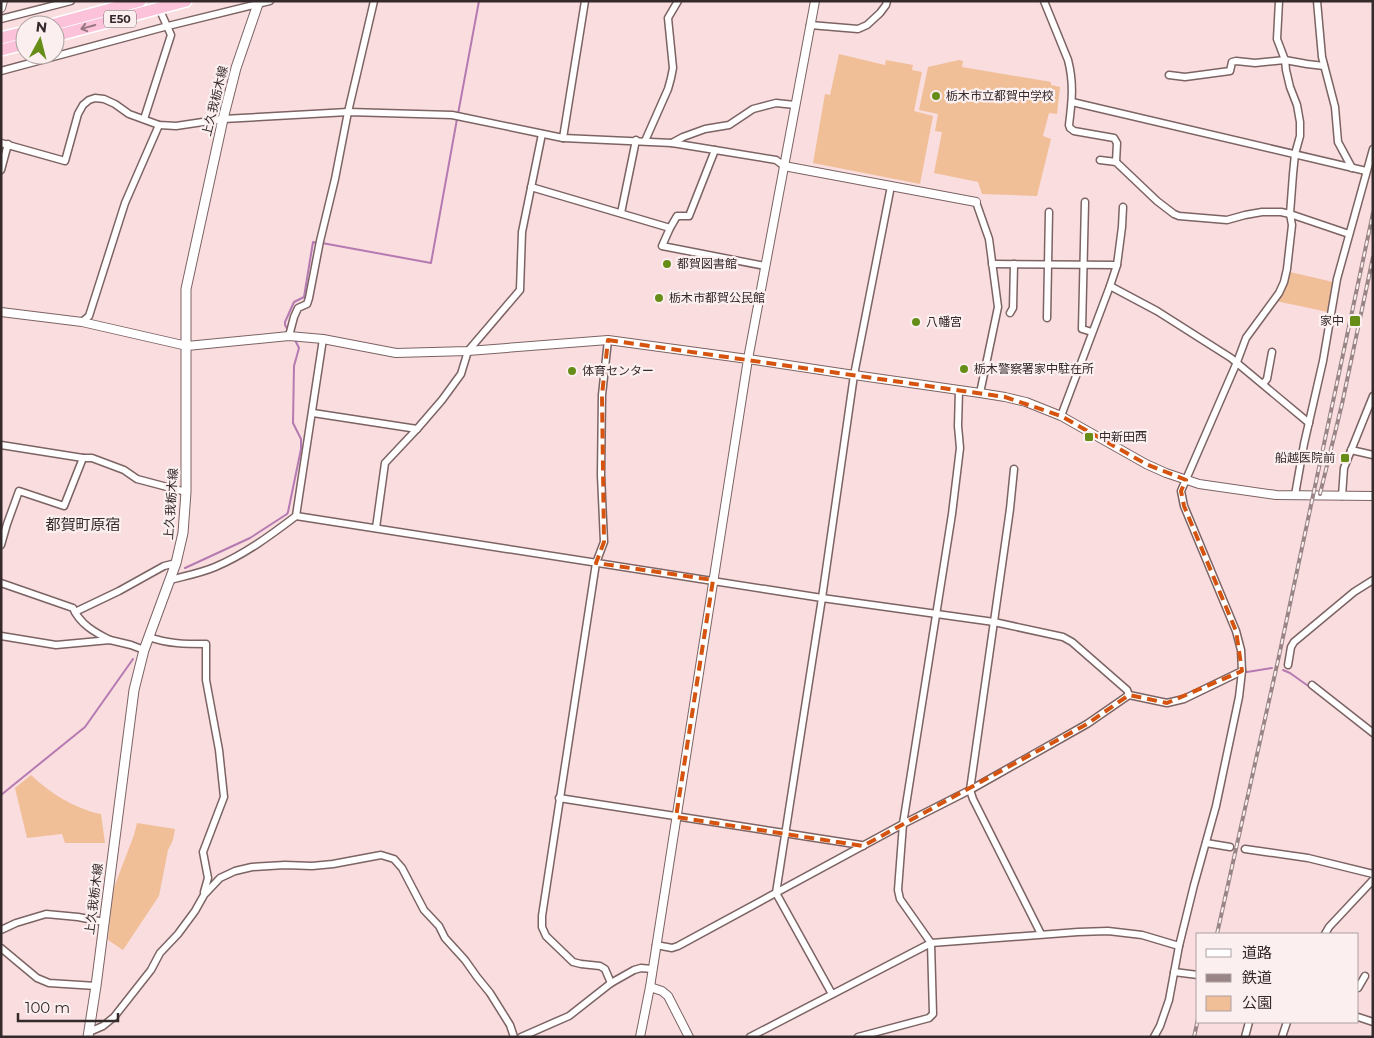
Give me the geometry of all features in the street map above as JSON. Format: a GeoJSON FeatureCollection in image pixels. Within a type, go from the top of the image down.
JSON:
{"type":"FeatureCollection","features":[{"type":"Feature","properties":{"kind":"highway","name":"E50"},"geometry":{"type":"LineString","coordinates":[[65,21],[140,1]]}},
{"type":"Feature","properties":{"kind":"highway","name":"E50"},"geometry":{"type":"LineString","coordinates":[[65,33],[186,1]]}},
{"type":"Feature","properties":{"kind":"highway"},"geometry":{"type":"LineString","coordinates":[[1,38],[15,34]]}},
{"type":"Feature","properties":{"kind":"highway"},"geometry":{"type":"LineString","coordinates":[[1,50],[15,46]]}},
{"type":"Feature","properties":{"kind":"main road","name":"上久我栃木線"},"geometry":{"type":"LineString","coordinates":[[88,1034],[96,986],[134,690],[144,650],[176,563],[183,533],[186,492],[186,288],[223,119],[240,54],[258,3]]}},
{"type":"Feature","properties":{"kind":"street"},"geometry":{"type":"LineString","coordinates":[[1,8],[4,1]]}},
{"type":"Feature","properties":{"kind":"street"},"geometry":{"type":"LineString","coordinates":[[1,19],[71,1]]}},
{"type":"Feature","properties":{"kind":"street"},"geometry":{"type":"LineString","coordinates":[[1,71],[270,1]]}},
{"type":"Feature","properties":{"kind":"street"},"geometry":{"type":"LineString","coordinates":[[289,336],[298,308],[308,304],[310,298],[320,241],[336,179],[348,112],[374,1]]}},
{"type":"Feature","properties":{"kind":"street"},"geometry":{"type":"LineString","coordinates":[[563,138],[585,1]]}},
{"type":"Feature","properties":{"kind":"street"},"geometry":{"type":"LineString","coordinates":[[645,141],[671,78],[673,68],[668,18],[678,1]]}},
{"type":"Feature","properties":{"kind":"street"},"geometry":{"type":"LineString","coordinates":[[640,1037],[650,987],[748,359],[815,1]]}},
{"type":"Feature","properties":{"kind":"street"},"geometry":{"type":"LineString","coordinates":[[810,24],[858,29],[867,25],[880,13],[887,1]]}},
{"type":"Feature","properties":{"kind":"street"},"geometry":{"type":"LineString","coordinates":[[1044,1],[1068,60],[1073,83],[1070,128],[1074,131],[1114,138],[1117,143],[1116,162]]}},
{"type":"Feature","properties":{"kind":"street"},"geometry":{"type":"LineString","coordinates":[[1154,1037],[1169,1000],[1179,946],[1218,798],[1242,671],[1241,650],[1236,631],[1184,506],[1181,491],[1246,338],[1279,293],[1287,270],[1292,225],[1290,214],[1293,174],[1295,154],[1300,136],[1300,122],[1297,105],[1286,70],[1286,60],[1277,39],[1278,1]]}},
{"type":"Feature","properties":{"kind":"street"},"geometry":{"type":"LineString","coordinates":[[1317,1],[1324,66],[1334,107],[1338,142],[1352,168]]}},
{"type":"Feature","properties":{"kind":"street"},"geometry":{"type":"LineString","coordinates":[[144,120],[171,35],[162,16]]}},
{"type":"Feature","properties":{"kind":"street"},"geometry":{"type":"LineString","coordinates":[[1169,75],[1185,77],[1230,71],[1232,62],[1236,61],[1255,63],[1286,60],[1324,66]]}},
{"type":"Feature","properties":{"kind":"street"},"geometry":{"type":"LineString","coordinates":[[1,170],[4,144],[65,161],[78,114],[83,105],[95,98],[104,99],[129,114],[144,120],[159,125],[176,126],[223,119],[348,112],[452,115],[563,138],[672,143],[776,160],[784,166],[976,202],[989,239],[998,303],[998,312],[980,393]]}},
{"type":"Feature","properties":{"kind":"street"},"geometry":{"type":"LineString","coordinates":[[1072,102],[1366,171]]}},
{"type":"Feature","properties":{"kind":"street"},"geometry":{"type":"LineString","coordinates":[[672,143],[705,129],[729,125],[753,109],[776,103],[795,105]]}},
{"type":"Feature","properties":{"kind":"street"},"geometry":{"type":"LineString","coordinates":[[82,322],[89,316],[126,203],[159,125]]}},
{"type":"Feature","properties":{"kind":"street"},"geometry":{"type":"LineString","coordinates":[[376,528],[385,463],[417,430],[442,400],[461,374],[468,351],[520,290],[522,232],[542,134]]}},
{"type":"Feature","properties":{"kind":"street"},"geometry":{"type":"LineString","coordinates":[[621,213],[636,140]]}},
{"type":"Feature","properties":{"kind":"street"},"geometry":{"type":"LineString","coordinates":[[1295,496],[1323,362],[1337,279],[1373,149]]}},
{"type":"Feature","properties":{"kind":"street"},"geometry":{"type":"LineString","coordinates":[[715,150],[689,216],[678,216],[662,246],[765,266]]}},
{"type":"Feature","properties":{"kind":"street"},"geometry":{"type":"LineString","coordinates":[[1100,160],[1116,162],[1157,201],[1178,216],[1227,220],[1262,212],[1281,212],[1349,234]]}},
{"type":"Feature","properties":{"kind":"street"},"geometry":{"type":"LineString","coordinates":[[832,994],[776,893],[854,376],[890,186]]}},
{"type":"Feature","properties":{"kind":"street"},"geometry":{"type":"LineString","coordinates":[[531,188],[670,228]]}},
{"type":"Feature","properties":{"kind":"street"},"geometry":{"type":"LineString","coordinates":[[1085,202],[1082,329],[1092,332]]}},
{"type":"Feature","properties":{"kind":"street"},"geometry":{"type":"LineString","coordinates":[[1061,416],[1117,265],[1124,206]]}},
{"type":"Feature","properties":{"kind":"street"},"geometry":{"type":"LineString","coordinates":[[1047,318],[1049,212]]}},
{"type":"Feature","properties":{"kind":"street"},"geometry":{"type":"LineString","coordinates":[[992,264],[1117,265]]}},
{"type":"Feature","properties":{"kind":"street"},"geometry":{"type":"LineString","coordinates":[[1010,313],[1013,308],[1014,264]]}},
{"type":"Feature","properties":{"kind":"street"},"geometry":{"type":"LineString","coordinates":[[1110,286],[1157,311],[1237,362],[1309,423]]}},
{"type":"Feature","properties":{"kind":"street"},"geometry":{"type":"LineString","coordinates":[[1,312],[82,322],[187,346],[289,336],[323,339],[396,353],[468,351],[608,340],[1005,397],[1026,402],[1061,416],[1146,464],[1199,484],[1276,495],[1373,496]]}},
{"type":"Feature","properties":{"kind":"street"},"geometry":{"type":"LineString","coordinates":[[170,580],[214,568],[234,558],[296,516],[323,339]]}},
{"type":"Feature","properties":{"kind":"street"},"geometry":{"type":"LineString","coordinates":[[608,340],[602,403],[601,475],[604,542],[596,563],[559,798],[542,916],[542,928],[546,936],[573,962],[600,966],[605,969],[611,983]]}},
{"type":"Feature","properties":{"kind":"street"},"geometry":{"type":"LineString","coordinates":[[1263,384],[1267,379],[1272,352]]}},
{"type":"Feature","properties":{"kind":"street"},"geometry":{"type":"LineString","coordinates":[[858,1037],[929,1018],[932,1014],[931,943],[900,899],[898,890],[903,824],[952,514],[960,448],[958,426],[959,390]]}},
{"type":"Feature","properties":{"kind":"street"},"geometry":{"type":"LineString","coordinates":[[1342,496],[1344,468],[1373,396]]}},
{"type":"Feature","properties":{"kind":"street"},"geometry":{"type":"LineString","coordinates":[[313,414],[417,430]]}},
{"type":"Feature","properties":{"kind":"street"},"geometry":{"type":"LineString","coordinates":[[1,445],[92,458],[124,470],[137,479],[186,492]]}},
{"type":"Feature","properties":{"kind":"street"},"geometry":{"type":"LineString","coordinates":[[1351,450],[1373,454]]}},
{"type":"Feature","properties":{"kind":"street"},"geometry":{"type":"LineString","coordinates":[[1,545],[19,491],[64,506],[83,458]]}},
{"type":"Feature","properties":{"kind":"street"},"geometry":{"type":"LineString","coordinates":[[1014,469],[970,790],[1041,934]]}},
{"type":"Feature","properties":{"kind":"street"},"geometry":{"type":"LineString","coordinates":[[296,516],[822,598],[994,622],[1063,637],[1072,642],[1126,690],[1129,695]]}},
{"type":"Feature","properties":{"kind":"street"},"geometry":{"type":"LineString","coordinates":[[75,612],[119,591],[164,566],[176,563]]}},
{"type":"Feature","properties":{"kind":"street"},"geometry":{"type":"LineString","coordinates":[[1288,665],[1291,647],[1294,642],[1354,592],[1373,580]]}},
{"type":"Feature","properties":{"kind":"street"},"geometry":{"type":"LineString","coordinates":[[1,583],[73,608],[80,620],[90,630],[110,640],[131,644],[144,650]]}},
{"type":"Feature","properties":{"kind":"street"},"geometry":{"type":"LineString","coordinates":[[1,636],[56,645],[110,640]]}},
{"type":"Feature","properties":{"kind":"street"},"geometry":{"type":"LineString","coordinates":[[149,637],[162,642],[176,644],[206,644],[206,680],[219,750],[224,797],[203,852],[208,878],[204,895]]}},
{"type":"Feature","properties":{"kind":"street"},"geometry":{"type":"LineString","coordinates":[[656,945],[672,948],[678,946],[903,824],[970,790],[1087,724],[1129,695],[1167,703],[1184,699],[1242,671]]}},
{"type":"Feature","properties":{"kind":"street"},"geometry":{"type":"LineString","coordinates":[[1312,684],[1373,733]]}},
{"type":"Feature","properties":{"kind":"street"},"geometry":{"type":"LineString","coordinates":[[559,798],[861,844],[864,846]]}},
{"type":"Feature","properties":{"kind":"street"},"geometry":{"type":"LineString","coordinates":[[1206,843],[1230,846]]}},
{"type":"Feature","properties":{"kind":"street"},"geometry":{"type":"LineString","coordinates":[[1245,849],[1308,858],[1373,874]]}},
{"type":"Feature","properties":{"kind":"street"},"geometry":{"type":"LineString","coordinates":[[88,1034],[103,1026],[114,1016],[151,970],[160,953],[178,934],[204,895],[220,878],[235,871],[252,867],[312,866],[382,855],[394,859],[402,868],[424,910],[439,926],[445,938],[465,960],[490,993],[510,1024],[514,1037]]}},
{"type":"Feature","properties":{"kind":"street"},"geometry":{"type":"LineString","coordinates":[[1325,933],[1373,880]]}},
{"type":"Feature","properties":{"kind":"street"},"geometry":{"type":"LineString","coordinates":[[1,930],[16,923],[46,914],[104,922]]}},
{"type":"Feature","properties":{"kind":"street"},"geometry":{"type":"LineString","coordinates":[[750,1037],[931,943],[1041,934],[1108,931],[1142,935],[1179,946]]}},
{"type":"Feature","properties":{"kind":"street"},"geometry":{"type":"LineString","coordinates":[[1,948],[37,978],[49,983],[96,986]]}},
{"type":"Feature","properties":{"kind":"street"},"geometry":{"type":"LineString","coordinates":[[521,1037],[569,1016],[611,983],[638,968],[652,969]]}},
{"type":"Feature","properties":{"kind":"street"},"geometry":{"type":"LineString","coordinates":[[1174,972],[1196,975]]}},
{"type":"Feature","properties":{"kind":"street"},"geometry":{"type":"LineString","coordinates":[[1359,986],[1365,976]]}},
{"type":"Feature","properties":{"kind":"street"},"geometry":{"type":"LineString","coordinates":[[650,987],[662,991],[668,996],[690,1037]]}},
{"type":"Feature","properties":{"kind":"street"},"geometry":{"type":"LineString","coordinates":[[1359,1018],[1373,1022]]}},
{"type":"Feature","properties":{"kind":"street"},"geometry":{"type":"LineString","coordinates":[[1245,1037],[1249,1023]]}},
{"type":"Feature","properties":{"kind":"street"},"geometry":{"type":"LineString","coordinates":[[1282,1037],[1287,1023]]}},
{"type":"Feature","properties":{"kind":"highlighted area"},"geometry":{"type":"Polygon","coordinates":[[[608,340],[1005,397],[1061,416],[1146,464],[1186,480],[1181,491],[1184,506],[1236,631],[1242,671],[1167,703],[1129,695],[1087,724],[863,846],[676,817],[713,580],[596,563],[604,542],[602,395],[608,340]]]}},
{"type":"Feature","properties":{"kind":"green space"},"geometry":{"type":"Polygon","coordinates":[[[839,54],[885,65],[886,60],[913,65],[912,70],[922,72],[914,111],[933,116],[920,184],[813,163],[825,94],[830,95],[839,54]]]}},
{"type":"Feature","properties":{"kind":"green space"},"geometry":{"type":"Polygon","coordinates":[[[959,60],[963,61],[962,67],[1051,82],[1051,85],[1060,87],[1057,114],[1049,113],[1043,136],[1051,139],[1037,196],[982,194],[978,182],[934,173],[942,132],[935,131],[938,114],[919,110],[928,67],[959,60]]]}},
{"type":"Feature","properties":{"kind":"green space"},"geometry":{"type":"Polygon","coordinates":[[[1290,272],[1333,282],[1328,312],[1276,301],[1282,293],[1290,272]]]}},
{"type":"Feature","properties":{"kind":"green space"},"geometry":{"type":"Polygon","coordinates":[[[31,775],[63,799],[91,812],[101,814],[105,843],[65,843],[62,834],[27,838],[15,788],[31,775]]]}},
{"type":"Feature","properties":{"kind":"green space"},"geometry":{"type":"Polygon","coordinates":[[[137,823],[175,829],[173,840],[168,850],[159,896],[123,950],[108,940],[113,890],[137,823]]]}},
{"type":"Feature","properties":{"kind":"waterway"},"geometry":{"type":"LineString","coordinates":[[458,114],[479,1]]}},
{"type":"Feature","properties":{"kind":"waterway"},"geometry":{"type":"LineString","coordinates":[[322,243],[431,263],[457,119]]}},
{"type":"Feature","properties":{"kind":"waterway"},"geometry":{"type":"LineString","coordinates":[[288,330],[285,322],[294,302],[304,297],[313,242],[317,243]]}},
{"type":"Feature","properties":{"kind":"waterway"},"geometry":{"type":"LineString","coordinates":[[185,568],[250,538],[288,512],[301,449],[301,439],[293,423],[294,366],[299,348],[294,338]]}},
{"type":"Feature","properties":{"kind":"waterway"},"geometry":{"type":"LineString","coordinates":[[1,795],[85,727],[133,659]]}},
{"type":"Feature","properties":{"kind":"waterway"},"geometry":{"type":"LineString","coordinates":[[1247,672],[1272,668]]}},
{"type":"Feature","properties":{"kind":"waterway"},"geometry":{"type":"LineString","coordinates":[[1283,670],[1311,688]]}},
{"type":"Feature","properties":{"kind":"railway"},"geometry":{"type":"LineString","coordinates":[[1217,933],[1279,656],[1373,213]]}},
{"type":"Feature","properties":{"kind":"railway"},"geometry":{"type":"LineString","coordinates":[[1320,494],[1342,404],[1373,257]]}},
{"type":"Feature","properties":{"kind":"railway"},"geometry":{"type":"LineString","coordinates":[[1194,1037],[1197,1023]]}},
{"type":"Feature","properties":{"kind":"place","name":"栃木市立都賀中学校"},"geometry":{"type":"Point","coordinates":[936,96]}},
{"type":"Feature","properties":{"kind":"place","name":"都賀図書館"},"geometry":{"type":"Point","coordinates":[667,264]}},
{"type":"Feature","properties":{"kind":"place","name":"栃木市都賀公民館"},"geometry":{"type":"Point","coordinates":[659,298]}},
{"type":"Feature","properties":{"kind":"place","name":"家中"},"geometry":{"type":"Point","coordinates":[1355,321]}},
{"type":"Feature","properties":{"kind":"place","name":"八幡宮"},"geometry":{"type":"Point","coordinates":[916,322]}},
{"type":"Feature","properties":{"kind":"place","name":"栃木警察署家中駐在所"},"geometry":{"type":"Point","coordinates":[964,369]}},
{"type":"Feature","properties":{"kind":"place","name":"体育センター"},"geometry":{"type":"Point","coordinates":[572,371]}},
{"type":"Feature","properties":{"kind":"place","name":"中新田西"},"geometry":{"type":"Point","coordinates":[1089,437]}},
{"type":"Feature","properties":{"kind":"place","name":"船越医院前"},"geometry":{"type":"Point","coordinates":[1345,458]}},
{"type":"Feature","properties":{"kind":"district","name":"都賀町原宿"},"geometry":{"type":"Point","coordinates":[83,525]}}]}
